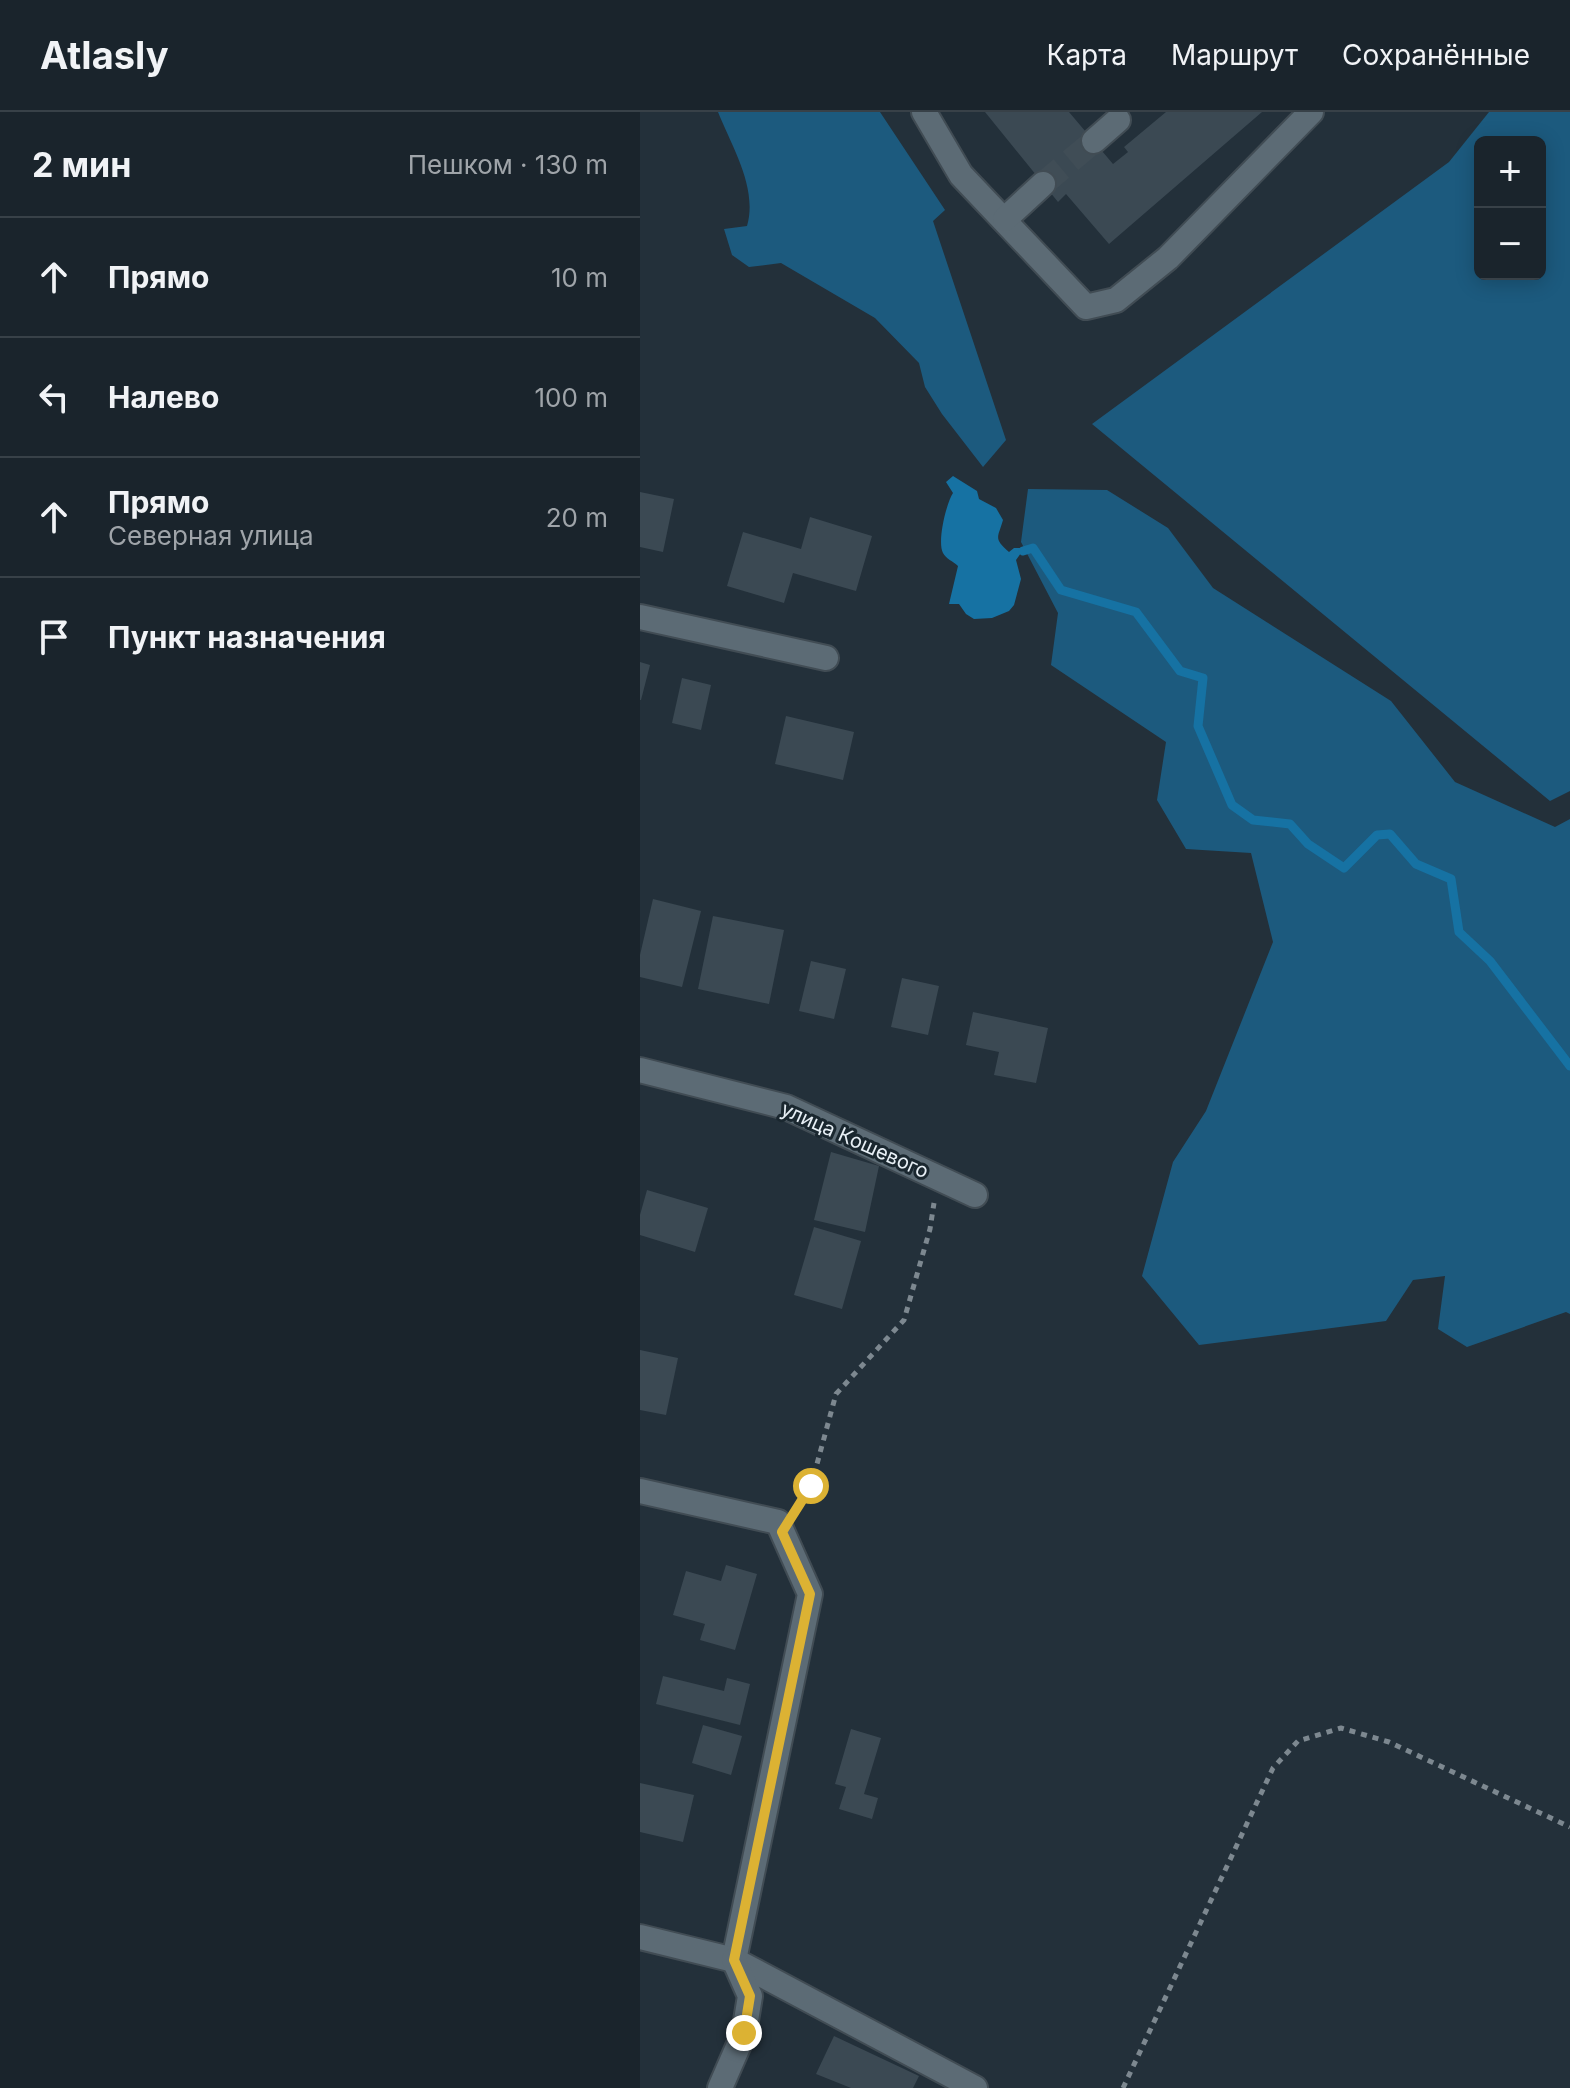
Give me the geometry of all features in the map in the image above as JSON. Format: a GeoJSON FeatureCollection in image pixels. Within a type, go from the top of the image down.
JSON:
{"type":"FeatureCollection","features":[{"type":"Feature","properties":{"kind":"street"},"geometry":{"type":"LineString","coordinates":[[924,112],[961,175],[1086,307],[1116,300],[1168,258],[1311,112]]}},
{"type":"Feature","properties":{"kind":"street"},"geometry":{"type":"LineString","coordinates":[[1094,141],[1119,115]]}},
{"type":"Feature","properties":{"kind":"street"},"geometry":{"type":"LineString","coordinates":[[1005,219],[1043,184]]}},
{"type":"Feature","properties":{"kind":"street"},"geometry":{"type":"LineString","coordinates":[[640,617],[826,658]]}},
{"type":"Feature","properties":{"kind":"street","name":"улица Кошевого"},"geometry":{"type":"LineString","coordinates":[[640,1070],[786,1107],[975,1195]]}},
{"type":"Feature","properties":{"kind":"street"},"geometry":{"type":"LineString","coordinates":[[640,1491],[780,1527],[810,1594],[734,1960],[750,1996],[744,2033],[720,2088]]}},
{"type":"Feature","properties":{"kind":"street"},"geometry":{"type":"LineString","coordinates":[[640,1937],[734,1960],[975,2088]]}},
{"type":"Feature","properties":{"kind":"path"},"geometry":{"type":"LineString","coordinates":[[780,1527],[811,1486],[836,1394],[904,1320],[930,1229],[938,1178]]}},
{"type":"Feature","properties":{"kind":"path"},"geometry":{"type":"LineString","coordinates":[[1123,2088],[1273,1768],[1298,1741],[1341,1728],[1389,1742],[1570,1827]]}},
{"type":"Feature","properties":{"kind":"shaded area"},"geometry":{"type":"Polygon","coordinates":[[[718,112],[880,112],[945,210],[933,221],[1006,440],[983,467],[925,387],[919,363],[875,318],[781,263],[749,267],[732,255],[724,229],[747,226],[749,197],[742,168],[718,112]]]}},
{"type":"Feature","properties":{"kind":"shaded area"},"geometry":{"type":"Polygon","coordinates":[[[1489,112],[1570,112],[1570,791],[1550,801],[1092,424],[1449,162],[1489,112]]]}},
{"type":"Feature","properties":{"kind":"shaded area"},"geometry":{"type":"Polygon","coordinates":[[[953,476],[977,491],[979,499],[996,508],[1003,520],[999,540],[1009,552],[1014,548],[1033,548],[1021,553],[1016,560],[1021,579],[1014,605],[1009,611],[992,618],[974,619],[959,604],[949,604],[958,566],[944,555],[941,541],[945,514],[953,493],[946,482],[953,476]]]}},
{"type":"Feature","properties":{"kind":"shaded area"},"geometry":{"type":"Polygon","coordinates":[[[1028,489],[1107,490],[1168,528],[1213,588],[1391,701],[1455,782],[1555,827],[1570,819],[1570,1314],[1566,1312],[1467,1347],[1438,1329],[1445,1276],[1413,1280],[1386,1321],[1199,1345],[1142,1276],[1173,1162],[1206,1111],[1273,942],[1251,853],[1186,849],[1157,800],[1166,742],[1051,665],[1058,613],[1021,542],[1028,489]]]}},
{"type":"Feature","properties":{"kind":"building"},"geometry":{"type":"Polygon","coordinates":[[[985,112],[1069,112],[1113,164],[1128,152],[1124,147],[1166,112],[1262,112],[1109,244],[1066,194],[1058,202],[985,112]]]}},
{"type":"Feature","properties":{"kind":"building"},"geometry":{"type":"Polygon","coordinates":[[[640,492],[674,499],[663,552],[640,547],[640,492]]]}},
{"type":"Feature","properties":{"kind":"building"},"geometry":{"type":"Polygon","coordinates":[[[810,517],[872,536],[856,591],[793,573],[784,603],[727,586],[743,532],[801,549],[810,517]]]}},
{"type":"Feature","properties":{"kind":"building"},"geometry":{"type":"Polygon","coordinates":[[[640,662],[650,665],[641,700],[640,700],[640,662]]]}},
{"type":"Feature","properties":{"kind":"building"},"geometry":{"type":"Polygon","coordinates":[[[682,678],[711,685],[701,730],[672,723],[682,678]]]}},
{"type":"Feature","properties":{"kind":"building"},"geometry":{"type":"Polygon","coordinates":[[[786,716],[854,732],[843,780],[775,764],[786,716]]]}},
{"type":"Feature","properties":{"kind":"building"},"geometry":{"type":"Polygon","coordinates":[[[653,899],[701,911],[682,987],[640,977],[640,955],[653,899]]]}},
{"type":"Feature","properties":{"kind":"building"},"geometry":{"type":"Polygon","coordinates":[[[713,916],[784,930],[769,1004],[698,989],[713,916]]]}},
{"type":"Feature","properties":{"kind":"building"},"geometry":{"type":"Polygon","coordinates":[[[811,961],[846,969],[834,1019],[799,1011],[811,961]]]}},
{"type":"Feature","properties":{"kind":"building"},"geometry":{"type":"Polygon","coordinates":[[[902,978],[939,986],[928,1035],[891,1027],[902,978]]]}},
{"type":"Feature","properties":{"kind":"building"},"geometry":{"type":"Polygon","coordinates":[[[973,1012],[1048,1028],[1036,1083],[994,1075],[999,1052],[966,1045],[973,1012]]]}},
{"type":"Feature","properties":{"kind":"building"},"geometry":{"type":"Polygon","coordinates":[[[831,1152],[879,1166],[865,1232],[814,1220],[831,1152]]]}},
{"type":"Feature","properties":{"kind":"building"},"geometry":{"type":"Polygon","coordinates":[[[647,1190],[708,1208],[695,1252],[640,1235],[640,1215],[647,1190]]]}},
{"type":"Feature","properties":{"kind":"building"},"geometry":{"type":"Polygon","coordinates":[[[814,1227],[861,1241],[842,1309],[794,1295],[814,1227]]]}},
{"type":"Feature","properties":{"kind":"building"},"geometry":{"type":"Polygon","coordinates":[[[640,1350],[678,1358],[666,1415],[640,1410],[640,1350]]]}},
{"type":"Feature","properties":{"kind":"building"},"geometry":{"type":"Polygon","coordinates":[[[726,1565],[757,1574],[735,1650],[700,1640],[705,1624],[673,1615],[686,1571],[721,1581],[726,1565]]]}},
{"type":"Feature","properties":{"kind":"building"},"geometry":{"type":"Polygon","coordinates":[[[663,1676],[724,1691],[727,1678],[750,1684],[740,1725],[656,1704],[663,1676]]]}},
{"type":"Feature","properties":{"kind":"building"},"geometry":{"type":"Polygon","coordinates":[[[703,1725],[742,1736],[731,1775],[692,1763],[703,1725]]]}},
{"type":"Feature","properties":{"kind":"building"},"geometry":{"type":"Polygon","coordinates":[[[851,1729],[881,1738],[864,1794],[878,1798],[872,1819],[839,1809],[846,1787],[835,1784],[851,1729]]]}},
{"type":"Feature","properties":{"kind":"building"},"geometry":{"type":"Polygon","coordinates":[[[640,1783],[694,1795],[683,1842],[640,1832],[640,1783]]]}},
{"type":"Feature","properties":{"kind":"building"},"geometry":{"type":"Polygon","coordinates":[[[834,2036],[919,2076],[913,2088],[851,2088],[816,2074],[834,2036]]]}},
{"type":"Feature","properties":{"kind":"waterway"},"geometry":{"type":"LineString","coordinates":[[1023,551],[1033,548],[1061,590],[1136,612],[1180,671],[1203,678],[1198,726],[1232,805],[1253,820],[1290,824],[1308,844],[1344,868],[1377,835],[1390,834],[1416,864],[1451,879],[1459,932],[1490,961],[1570,1066]]}},
{"type":"Feature","properties":{"kind":"tunnel"},"geometry":{"type":"LineString","coordinates":[[1043,184],[1094,141]]}},
{"type":"Feature","properties":{"kind":"route"},"geometry":{"type":"LineString","coordinates":[[744,2033],[750,1996],[734,1960],[810,1594],[782,1532],[811,1486]]}}]}
